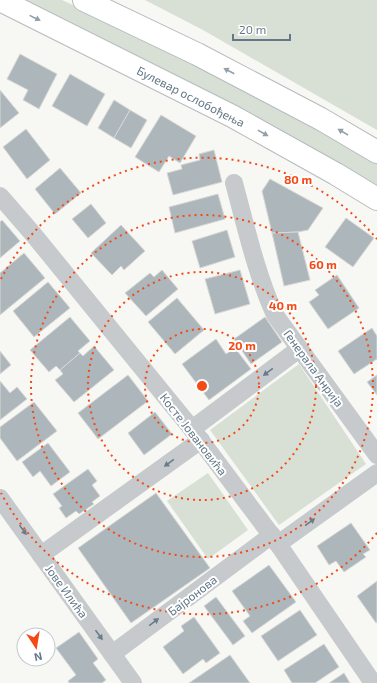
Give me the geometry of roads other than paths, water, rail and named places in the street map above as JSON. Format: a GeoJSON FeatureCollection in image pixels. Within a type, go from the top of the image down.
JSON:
{"type":"FeatureCollection","features":[{"type":"Feature","properties":{"kind":"main road","name":"Булевар ослобођења"},"geometry":{"type":"LineString","coordinates":[[0,0],[232,116],[336,174],[377,199]]}},
{"type":"Feature","properties":{"kind":"main road"},"geometry":{"type":"LineString","coordinates":[[84,0],[197,54],[321,119],[377,152]]}},
{"type":"Feature","properties":{"kind":"street","name":"Генерала Анрија"},"geometry":{"type":"LineString","coordinates":[[234,183],[259,274],[275,315],[377,454]]}},
{"type":"Feature","properties":{"kind":"street","name":"Косте Јовановића"},"geometry":{"type":"LineString","coordinates":[[0,196],[33,234],[196,434],[275,540],[373,683]]}},
{"type":"Feature","properties":{"kind":"street"},"geometry":{"type":"LineString","coordinates":[[41,555],[196,434],[299,349]]}},
{"type":"Feature","properties":{"kind":"street","name":"Бајронова"},"geometry":{"type":"LineString","coordinates":[[112,654],[275,540],[377,473]]}},
{"type":"Feature","properties":{"kind":"street","name":"Јове Илића"},"geometry":{"type":"LineString","coordinates":[[0,498],[134,683]]}}]}
